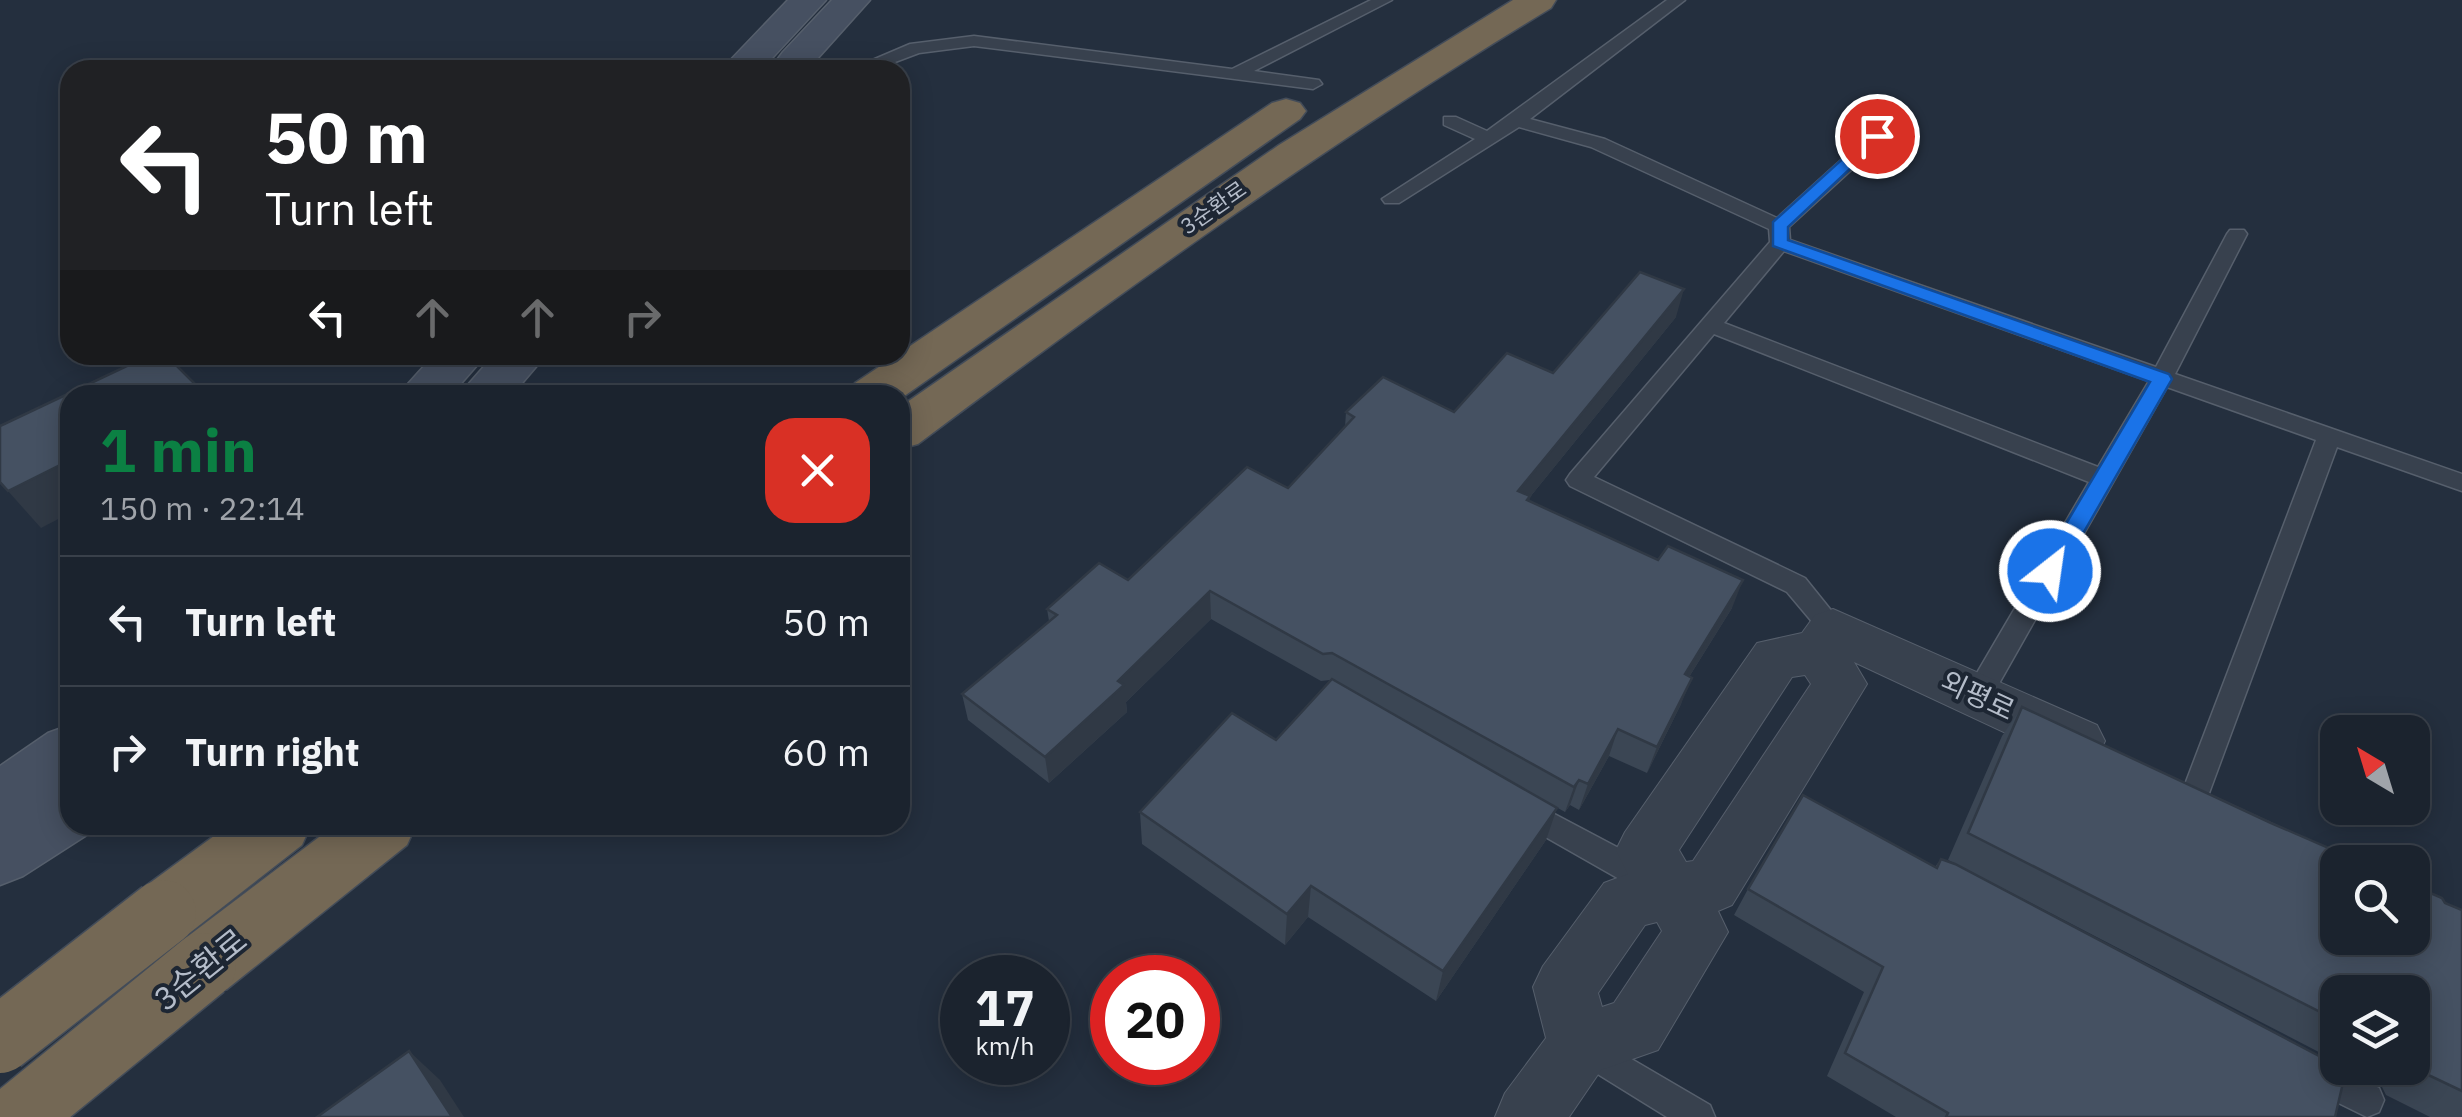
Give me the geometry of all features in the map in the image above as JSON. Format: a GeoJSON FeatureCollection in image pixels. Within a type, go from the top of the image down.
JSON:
{"type":"FeatureCollection","features":[{"type":"Feature","properties":{"kind":"highway","name":"3순환로"},"geometry":{"type":"LineString","coordinates":[[887,385],[1282,114],[1474,0]]}},
{"type":"Feature","properties":{"kind":"highway","name":"3순환로"},"geometry":{"type":"LineString","coordinates":[[910,425],[1270,167],[1427,64],[1538,0]]}},
{"type":"Feature","properties":{"kind":"highway","name":"3순환로"},"geometry":{"type":"LineString","coordinates":[[18,1117],[183,939],[271,835]]}},
{"type":"Feature","properties":{"kind":"highway","name":"3순환로"},"geometry":{"type":"LineString","coordinates":[[0,1040],[366,835]]}},
{"type":"Feature","properties":{"kind":"street"},"geometry":{"type":"LineString","coordinates":[[750,60],[808,0]]}},
{"type":"Feature","properties":{"kind":"street"},"geometry":{"type":"LineString","coordinates":[[796,60],[852,0]]}},
{"type":"Feature","properties":{"kind":"street"},"geometry":{"type":"LineString","coordinates":[[433,385],[452,365]]}},
{"type":"Feature","properties":{"kind":"street"},"geometry":{"type":"LineString","coordinates":[[494,385],[512,365]]}},
{"type":"Feature","properties":{"kind":"street"},"geometry":{"type":"LineString","coordinates":[[1528,1117],[1580,1045],[1635,1028],[1697,932],[1670,891],[1646,850],[1776,658],[1826,640],[1840,684],[1793,796],[1712,886],[1670,891]]}},
{"type":"Feature","properties":{"kind":"street","name":"외평로"},"geometry":{"type":"LineString","coordinates":[[1826,640],[1978,695],[2245,818]]}},
{"type":"Feature","properties":{"kind":"street"},"geometry":{"type":"LineString","coordinates":[[0,801],[60,758]]}},
{"type":"Feature","properties":{"kind":"street"},"geometry":{"type":"LineString","coordinates":[[0,856],[60,818]]}},
{"type":"Feature","properties":{"kind":"street"},"geometry":{"type":"LineString","coordinates":[[0,1004],[48,1117]]}},
{"type":"Feature","properties":{"kind":"lane"},"geometry":{"type":"LineString","coordinates":[[1235,74],[1384,0]]}},
{"type":"Feature","properties":{"kind":"lane"},"geometry":{"type":"LineString","coordinates":[[1392,199],[1516,121],[1677,0]]}},
{"type":"Feature","properties":{"kind":"lane"},"geometry":{"type":"LineString","coordinates":[[884,60],[916,48],[974,40],[1313,84]]}},
{"type":"Feature","properties":{"kind":"lane"},"geometry":{"type":"LineString","coordinates":[[1450,121],[1488,138]]}},
{"type":"Feature","properties":{"kind":"lane"},"geometry":{"type":"LineString","coordinates":[[1516,121],[1598,143],[1779,234],[2162,379],[2462,483]]}},
{"type":"Feature","properties":{"kind":"lane"},"geometry":{"type":"LineString","coordinates":[[1826,640],[1796,585],[1578,480],[1710,325],[1779,234],[1877,136]]}},
{"type":"Feature","properties":{"kind":"lane"},"geometry":{"type":"LineString","coordinates":[[1978,695],[2162,379],[2237,234]]}},
{"type":"Feature","properties":{"kind":"lane"},"geometry":{"type":"LineString","coordinates":[[1710,325],[2104,478]]}},
{"type":"Feature","properties":{"kind":"lane"},"geometry":{"type":"LineString","coordinates":[[2195,795],[2329,437]]}},
{"type":"Feature","properties":{"kind":"lane"},"geometry":{"type":"LineString","coordinates":[[1496,794],[1670,891]]}},
{"type":"Feature","properties":{"kind":"lane"},"geometry":{"type":"LineString","coordinates":[[1580,1045],[1698,1117]]}},
{"type":"Feature","properties":{"kind":"lane"},"geometry":{"type":"LineString","coordinates":[[2280,1054],[2366,1100]]}},
{"type":"Feature","properties":{"kind":"building"},"geometry":{"type":"Polygon","coordinates":[[[1640,272],[1684,289],[1518,491],[1530,496],[1527,500],[1658,560],[1668,546],[1743,580],[1685,674],[1692,678],[1657,747],[1618,729],[1588,784],[1579,780],[1574,787],[1332,653],[1323,654],[1210,591],[1118,681],[1124,685],[1045,757],[962,694],[1057,615],[1047,609],[1099,563],[1128,580],[1247,467],[1288,488],[1354,417],[1346,412],[1383,377],[1454,412],[1507,353],[1553,373],[1640,272]]]}},
{"type":"Feature","properties":{"kind":"building"},"geometry":{"type":"Polygon","coordinates":[[[129,365],[176,365],[196,385],[87,385],[129,365]]]}},
{"type":"Feature","properties":{"kind":"building"},"geometry":{"type":"Polygon","coordinates":[[[60,398],[60,465],[8,491],[0,482],[0,426],[60,398]]]}},
{"type":"Feature","properties":{"kind":"building"},"geometry":{"type":"Polygon","coordinates":[[[1332,679],[1557,808],[1443,971],[1311,886],[1287,914],[1140,812],[1232,713],[1276,740],[1332,679]]]}},
{"type":"Feature","properties":{"kind":"building"},"geometry":{"type":"Polygon","coordinates":[[[2022,707],[2322,845],[2320,955],[2430,955],[2430,893],[2442,898],[2462,910],[2462,1091],[2430,1076],[2430,975],[2320,975],[2320,1012],[1968,833],[2022,707]]]}},
{"type":"Feature","properties":{"kind":"building"},"geometry":{"type":"Polygon","coordinates":[[[1803,795],[1937,868],[1941,859],[1955,864],[2320,1057],[2320,1085],[2342,1085],[2335,1117],[1946,1117],[1948,1113],[1845,1053],[1883,967],[1748,889],[1803,795]]]}},
{"type":"Feature","properties":{"kind":"building"},"geometry":{"type":"Polygon","coordinates":[[[409,1051],[452,1117],[317,1117],[409,1051]]]}},
{"type":"Feature","properties":{"kind":"route"},"geometry":{"type":"LineString","coordinates":[[1877,136],[1779,226],[1780,242],[2162,379],[2050,571]]}}]}
